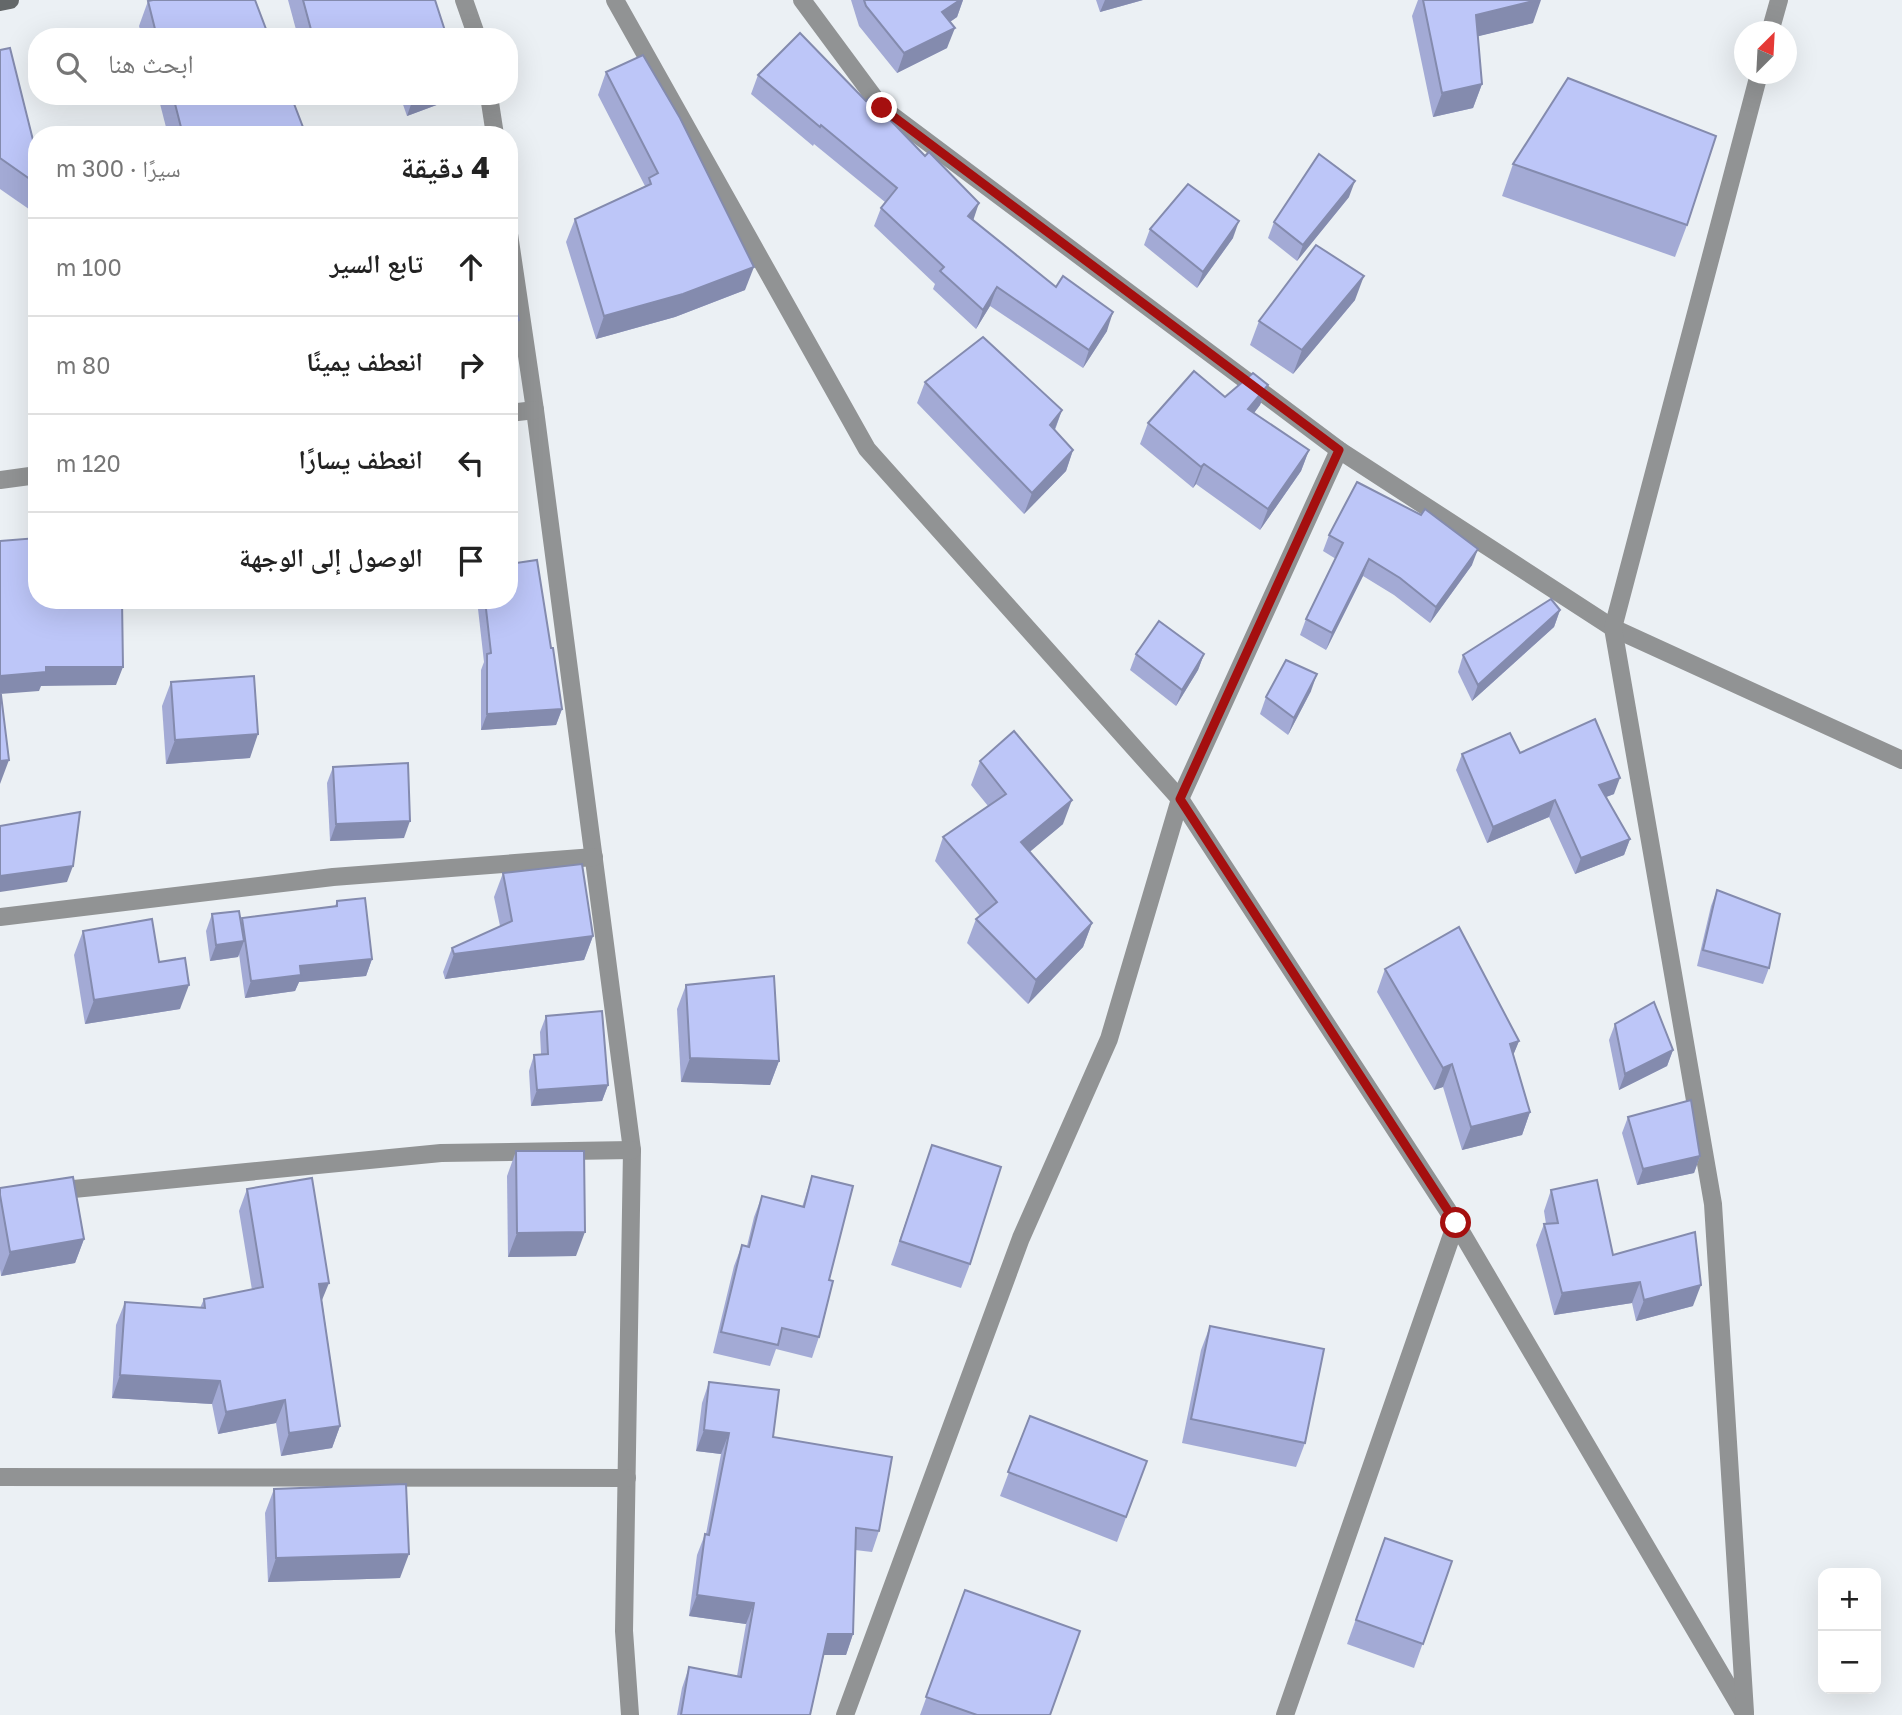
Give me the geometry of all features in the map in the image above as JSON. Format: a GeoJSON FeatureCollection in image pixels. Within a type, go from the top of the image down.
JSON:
{"type":"FeatureCollection","features":[{"type":"Feature","properties":{"kind":"main road"},"geometry":{"type":"LineString","coordinates":[[0,2],[10,0]]}},
{"type":"Feature","properties":{"kind":"street"},"geometry":{"type":"LineString","coordinates":[[464,0],[474,28]]}},
{"type":"Feature","properties":{"kind":"street"},"geometry":{"type":"LineString","coordinates":[[615,0],[867,449],[1180,799],[1456,1223],[1745,1715]]}},
{"type":"Feature","properties":{"kind":"street"},"geometry":{"type":"LineString","coordinates":[[802,0],[882,108],[1339,450],[1613,628],[1902,760]]}},
{"type":"Feature","properties":{"kind":"street"},"geometry":{"type":"LineString","coordinates":[[1773,21],[1779,0]]}},
{"type":"Feature","properties":{"kind":"street"},"geometry":{"type":"LineString","coordinates":[[1745,1715],[1713,1204],[1613,628],[1756,84]]}},
{"type":"Feature","properties":{"kind":"street"},"geometry":{"type":"LineString","coordinates":[[490,105],[494,126]]}},
{"type":"Feature","properties":{"kind":"street"},"geometry":{"type":"LineString","coordinates":[[518,294],[632,1150],[624,1631],[630,1715]]}},
{"type":"Feature","properties":{"kind":"street"},"geometry":{"type":"LineString","coordinates":[[518,412],[535,410]]}},
{"type":"Feature","properties":{"kind":"street"},"geometry":{"type":"LineString","coordinates":[[845,1715],[1021,1238],[1109,1039],[1180,799],[1339,450]]}},
{"type":"Feature","properties":{"kind":"street"},"geometry":{"type":"LineString","coordinates":[[0,480],[28,476]]}},
{"type":"Feature","properties":{"kind":"street"},"geometry":{"type":"LineString","coordinates":[[0,917],[333,877],[594,857]]}},
{"type":"Feature","properties":{"kind":"street"},"geometry":{"type":"LineString","coordinates":[[39,1193],[441,1153],[632,1150]]}},
{"type":"Feature","properties":{"kind":"street"},"geometry":{"type":"LineString","coordinates":[[1285,1715],[1456,1223]]}},
{"type":"Feature","properties":{"kind":"street"},"geometry":{"type":"LineString","coordinates":[[0,1477],[627,1478]]}},
{"type":"Feature","properties":{"kind":"building"},"geometry":{"type":"Polygon","coordinates":[[[255,0],[266,28],[155,28],[148,1],[255,0]]]}},
{"type":"Feature","properties":{"kind":"building"},"geometry":{"type":"Polygon","coordinates":[[[303,0],[435,0],[444,28],[311,28],[303,0]]]}},
{"type":"Feature","properties":{"kind":"building"},"geometry":{"type":"Polygon","coordinates":[[[864,0],[960,0],[942,12],[955,28],[904,53],[864,0]]]}},
{"type":"Feature","properties":{"kind":"building"},"geometry":{"type":"Polygon","coordinates":[[[1423,0],[1537,0],[1476,15],[1482,84],[1442,93],[1423,0]]]}},
{"type":"Feature","properties":{"kind":"building"},"geometry":{"type":"Polygon","coordinates":[[[800,33],[866,101],[869,98],[925,156],[929,152],[979,203],[968,216],[1056,287],[1063,276],[1113,312],[1089,350],[997,287],[983,310],[940,271],[944,267],[881,208],[897,188],[758,75],[800,33]]]}},
{"type":"Feature","properties":{"kind":"building"},"geometry":{"type":"Polygon","coordinates":[[[10,48],[30,126],[28,178],[0,158],[0,50],[10,48]]]}},
{"type":"Feature","properties":{"kind":"building"},"geometry":{"type":"Polygon","coordinates":[[[643,55],[680,118],[754,267],[683,294],[604,316],[575,219],[651,184],[649,178],[658,173],[606,72],[643,55]]]}},
{"type":"Feature","properties":{"kind":"building"},"geometry":{"type":"Polygon","coordinates":[[[1568,78],[1716,136],[1687,225],[1513,164],[1568,78]]]}},
{"type":"Feature","properties":{"kind":"building"},"geometry":{"type":"Polygon","coordinates":[[[175,105],[294,105],[303,126],[181,126],[175,105]]]}},
{"type":"Feature","properties":{"kind":"building"},"geometry":{"type":"Polygon","coordinates":[[[1319,154],[1355,181],[1303,245],[1274,222],[1319,154]]]}},
{"type":"Feature","properties":{"kind":"building"},"geometry":{"type":"Polygon","coordinates":[[[1188,184],[1239,221],[1203,272],[1150,229],[1188,184]]]}},
{"type":"Feature","properties":{"kind":"building"},"geometry":{"type":"Polygon","coordinates":[[[1316,245],[1364,276],[1302,350],[1259,321],[1316,245]]]}},
{"type":"Feature","properties":{"kind":"building"},"geometry":{"type":"Polygon","coordinates":[[[983,337],[1062,410],[1050,425],[1073,450],[1032,493],[925,382],[983,337]]]}},
{"type":"Feature","properties":{"kind":"building"},"geometry":{"type":"Polygon","coordinates":[[[1194,371],[1225,397],[1253,373],[1268,385],[1248,409],[1309,450],[1268,509],[1204,464],[1201,467],[1148,423],[1194,371]]]}},
{"type":"Feature","properties":{"kind":"building"},"geometry":{"type":"Polygon","coordinates":[[[1357,482],[1421,515],[1425,509],[1478,549],[1436,607],[1400,578],[1369,559],[1332,633],[1306,619],[1343,543],[1329,535],[1357,482]]]}},
{"type":"Feature","properties":{"kind":"building"},"geometry":{"type":"Polygon","coordinates":[[[28,539],[28,609],[122,609],[123,667],[46,667],[46,672],[0,676],[0,541],[28,539]]]}},
{"type":"Feature","properties":{"kind":"building"},"geometry":{"type":"Polygon","coordinates":[[[537,560],[562,709],[487,714],[487,654],[491,653],[486,609],[518,609],[518,563],[537,560]]]}},
{"type":"Feature","properties":{"kind":"building"},"geometry":{"type":"Polygon","coordinates":[[[1551,599],[1560,610],[1478,685],[1463,655],[1551,599]]]}},
{"type":"Feature","properties":{"kind":"building"},"geometry":{"type":"Polygon","coordinates":[[[1159,621],[1204,654],[1182,690],[1136,654],[1159,621]]]}},
{"type":"Feature","properties":{"kind":"building"},"geometry":{"type":"Polygon","coordinates":[[[1286,660],[1317,674],[1294,718],[1266,697],[1286,660]]]}},
{"type":"Feature","properties":{"kind":"building"},"geometry":{"type":"Polygon","coordinates":[[[254,676],[258,734],[175,740],[171,682],[254,676]]]}},
{"type":"Feature","properties":{"kind":"building"},"geometry":{"type":"Polygon","coordinates":[[[0,695],[9,760],[0,761],[0,695]]]}},
{"type":"Feature","properties":{"kind":"building"},"geometry":{"type":"Polygon","coordinates":[[[1595,719],[1620,778],[1599,785],[1630,839],[1581,858],[1555,800],[1493,827],[1462,754],[1510,733],[1520,753],[1595,719]]]}},
{"type":"Feature","properties":{"kind":"building"},"geometry":{"type":"Polygon","coordinates":[[[1014,731],[1072,800],[1021,842],[1092,923],[1036,980],[976,919],[997,902],[943,837],[1006,794],[980,761],[1014,731]]]}},
{"type":"Feature","properties":{"kind":"building"},"geometry":{"type":"Polygon","coordinates":[[[408,763],[410,821],[336,824],[333,767],[408,763]]]}},
{"type":"Feature","properties":{"kind":"building"},"geometry":{"type":"Polygon","coordinates":[[[80,812],[73,866],[0,876],[0,826],[80,812]]]}},
{"type":"Feature","properties":{"kind":"building"},"geometry":{"type":"Polygon","coordinates":[[[582,864],[593,936],[454,954],[452,948],[512,921],[503,873],[582,864]]]}},
{"type":"Feature","properties":{"kind":"building"},"geometry":{"type":"Polygon","coordinates":[[[1717,890],[1780,914],[1769,968],[1703,950],[1717,890]]]}},
{"type":"Feature","properties":{"kind":"building"},"geometry":{"type":"Polygon","coordinates":[[[365,898],[372,959],[300,966],[301,975],[251,981],[242,918],[337,906],[337,901],[365,898]]]}},
{"type":"Feature","properties":{"kind":"building"},"geometry":{"type":"Polygon","coordinates":[[[239,911],[244,941],[216,945],[212,914],[239,911]]]}},
{"type":"Feature","properties":{"kind":"building"},"geometry":{"type":"Polygon","coordinates":[[[152,919],[159,962],[185,958],[189,985],[94,1000],[83,931],[152,919]]]}},
{"type":"Feature","properties":{"kind":"building"},"geometry":{"type":"Polygon","coordinates":[[[1459,927],[1519,1041],[1510,1044],[1530,1112],[1471,1127],[1452,1064],[1443,1068],[1385,969],[1459,927]]]}},
{"type":"Feature","properties":{"kind":"building"},"geometry":{"type":"Polygon","coordinates":[[[774,976],[779,1061],[690,1058],[686,985],[774,976]]]}},
{"type":"Feature","properties":{"kind":"building"},"geometry":{"type":"Polygon","coordinates":[[[1654,1002],[1673,1050],[1625,1074],[1615,1024],[1654,1002]]]}},
{"type":"Feature","properties":{"kind":"building"},"geometry":{"type":"Polygon","coordinates":[[[602,1011],[608,1085],[537,1090],[534,1055],[548,1054],[546,1016],[602,1011]]]}},
{"type":"Feature","properties":{"kind":"building"},"geometry":{"type":"Polygon","coordinates":[[[1691,1100],[1700,1156],[1643,1169],[1628,1117],[1691,1100]]]}},
{"type":"Feature","properties":{"kind":"building"},"geometry":{"type":"Polygon","coordinates":[[[932,1145],[1001,1167],[970,1264],[900,1241],[932,1145]]]}},
{"type":"Feature","properties":{"kind":"building"},"geometry":{"type":"Polygon","coordinates":[[[516,1151],[584,1151],[585,1232],[517,1233],[516,1151]]]}},
{"type":"Feature","properties":{"kind":"building"},"geometry":{"type":"Polygon","coordinates":[[[812,1176],[853,1186],[829,1280],[833,1281],[819,1337],[782,1328],[778,1345],[721,1332],[742,1245],[749,1247],[762,1196],[804,1207],[812,1176]]]}},
{"type":"Feature","properties":{"kind":"building"},"geometry":{"type":"Polygon","coordinates":[[[73,1177],[84,1239],[10,1252],[0,1188],[73,1177]]]}},
{"type":"Feature","properties":{"kind":"building"},"geometry":{"type":"Polygon","coordinates":[[[312,1178],[329,1283],[319,1284],[340,1426],[289,1433],[285,1400],[226,1412],[220,1381],[120,1375],[125,1302],[205,1308],[204,1299],[263,1287],[247,1189],[312,1178]]]}},
{"type":"Feature","properties":{"kind":"building"},"geometry":{"type":"Polygon","coordinates":[[[1597,1180],[1613,1255],[1695,1232],[1701,1285],[1644,1300],[1640,1282],[1562,1293],[1544,1224],[1558,1223],[1551,1190],[1597,1180]]]}},
{"type":"Feature","properties":{"kind":"building"},"geometry":{"type":"Polygon","coordinates":[[[1210,1326],[1324,1349],[1305,1443],[1191,1419],[1210,1326]]]}},
{"type":"Feature","properties":{"kind":"building"},"geometry":{"type":"Polygon","coordinates":[[[709,1382],[779,1390],[773,1437],[892,1457],[879,1531],[856,1528],[853,1634],[828,1634],[810,1715],[681,1715],[689,1667],[741,1677],[754,1603],[697,1595],[705,1534],[709,1535],[729,1433],[704,1430],[709,1382]]]}},
{"type":"Feature","properties":{"kind":"building"},"geometry":{"type":"Polygon","coordinates":[[[1030,1416],[1147,1461],[1126,1517],[1008,1472],[1030,1416]]]}},
{"type":"Feature","properties":{"kind":"building"},"geometry":{"type":"Polygon","coordinates":[[[406,1484],[409,1554],[276,1558],[274,1489],[406,1484]]]}},
{"type":"Feature","properties":{"kind":"building"},"geometry":{"type":"Polygon","coordinates":[[[1385,1538],[1452,1561],[1423,1644],[1356,1620],[1385,1538]]]}},
{"type":"Feature","properties":{"kind":"building"},"geometry":{"type":"Polygon","coordinates":[[[965,1590],[1080,1631],[1050,1715],[977,1715],[926,1697],[965,1590]]]}},
{"type":"Feature","properties":{"kind":"route"},"geometry":{"type":"LineString","coordinates":[[882,108],[1339,450],[1180,799],[1456,1223]]}}]}
